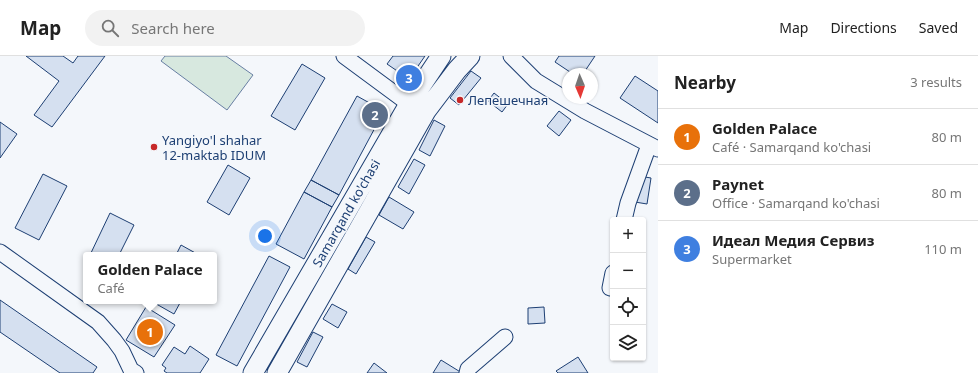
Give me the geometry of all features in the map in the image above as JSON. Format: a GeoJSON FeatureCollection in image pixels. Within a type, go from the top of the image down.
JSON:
{"type":"FeatureCollection","features":[{"type":"Feature","properties":{"kind":"main road","name":"Samarqand ko'chasi"},"geometry":{"type":"LineString","coordinates":[[253,373],[409,104],[442,56]]}},
{"type":"Feature","properties":{"kind":"main road"},"geometry":{"type":"LineString","coordinates":[[277,373],[426,111],[457,70],[470,56]]}},
{"type":"Feature","properties":{"kind":"street"},"geometry":{"type":"LineString","coordinates":[[511,56],[536,81],[585,111],[654,147],[628,203],[625,217]]}},
{"type":"Feature","properties":{"kind":"street"},"geometry":{"type":"LineString","coordinates":[[351,58],[409,104]]}},
{"type":"Feature","properties":{"kind":"street"},"geometry":{"type":"LineString","coordinates":[[0,252],[98,322],[122,351],[132,372]]}},
{"type":"Feature","properties":{"kind":"street"},"geometry":{"type":"LineString","coordinates":[[467,373],[468,369],[505,337]]}},
{"type":"Feature","properties":{"kind":"shaded area"},"geometry":{"type":"Polygon","coordinates":[[[165,56],[226,56],[253,75],[227,110],[161,61],[165,56]]]}},
{"type":"Feature","properties":{"kind":"building"},"geometry":{"type":"Polygon","coordinates":[[[26,56],[63,56],[73,63],[78,56],[105,56],[52,127],[34,115],[59,81],[26,56]]]}},
{"type":"Feature","properties":{"kind":"building"},"geometry":{"type":"Polygon","coordinates":[[[393,56],[425,56],[409,79],[387,64],[393,56]]]}},
{"type":"Feature","properties":{"kind":"building"},"geometry":{"type":"Polygon","coordinates":[[[559,56],[595,56],[587,68],[564,68],[555,62],[559,56]]]}},
{"type":"Feature","properties":{"kind":"building"},"geometry":{"type":"Polygon","coordinates":[[[302,64],[325,78],[295,130],[271,116],[302,64]]]}},
{"type":"Feature","properties":{"kind":"building"},"geometry":{"type":"Polygon","coordinates":[[[471,71],[481,78],[459,105],[450,98],[471,71]]]}},
{"type":"Feature","properties":{"kind":"building"},"geometry":{"type":"Polygon","coordinates":[[[635,76],[658,91],[658,123],[620,98],[635,76]]]}},
{"type":"Feature","properties":{"kind":"building"},"geometry":{"type":"Polygon","coordinates":[[[494,93],[508,104],[502,112],[488,101],[494,93]]]}},
{"type":"Feature","properties":{"kind":"building"},"geometry":{"type":"Polygon","coordinates":[[[357,96],[384,111],[339,195],[311,180],[357,96]]]}},
{"type":"Feature","properties":{"kind":"building"},"geometry":{"type":"Polygon","coordinates":[[[559,111],[571,120],[559,136],[547,126],[559,111]]]}},
{"type":"Feature","properties":{"kind":"building"},"geometry":{"type":"Polygon","coordinates":[[[434,120],[445,126],[430,156],[419,150],[434,120]]]}},
{"type":"Feature","properties":{"kind":"building"},"geometry":{"type":"Polygon","coordinates":[[[0,122],[17,134],[0,158],[0,122]]]}},
{"type":"Feature","properties":{"kind":"building"},"geometry":{"type":"Polygon","coordinates":[[[414,159],[425,165],[409,194],[398,187],[414,159]]]}},
{"type":"Feature","properties":{"kind":"building"},"geometry":{"type":"Polygon","coordinates":[[[228,165],[250,178],[229,215],[207,202],[228,165]]]}},
{"type":"Feature","properties":{"kind":"building"},"geometry":{"type":"Polygon","coordinates":[[[43,174],[67,186],[39,240],[15,228],[43,174]]]}},
{"type":"Feature","properties":{"kind":"building"},"geometry":{"type":"Polygon","coordinates":[[[639,176],[651,178],[647,204],[635,202],[639,176]]]}},
{"type":"Feature","properties":{"kind":"building"},"geometry":{"type":"Polygon","coordinates":[[[311,180],[339,195],[332,207],[304,192],[311,180]]]}},
{"type":"Feature","properties":{"kind":"building"},"geometry":{"type":"Polygon","coordinates":[[[304,192],[332,207],[304,259],[276,244],[304,192]]]}},
{"type":"Feature","properties":{"kind":"building"},"geometry":{"type":"Polygon","coordinates":[[[389,197],[414,212],[403,229],[379,215],[389,197]]]}},
{"type":"Feature","properties":{"kind":"building"},"geometry":{"type":"Polygon","coordinates":[[[110,213],[134,225],[120,252],[91,252],[110,213]]]}},
{"type":"Feature","properties":{"kind":"building"},"geometry":{"type":"Polygon","coordinates":[[[366,237],[375,242],[356,274],[348,269],[366,237]]]}},
{"type":"Feature","properties":{"kind":"building"},"geometry":{"type":"Polygon","coordinates":[[[181,245],[194,252],[178,252],[181,245]]]}},
{"type":"Feature","properties":{"kind":"building"},"geometry":{"type":"Polygon","coordinates":[[[269,256],[290,267],[237,366],[216,355],[269,256]]]}},
{"type":"Feature","properties":{"kind":"building"},"geometry":{"type":"Polygon","coordinates":[[[0,300],[97,367],[93,373],[60,373],[0,332],[0,300]]]}},
{"type":"Feature","properties":{"kind":"building"},"geometry":{"type":"Polygon","coordinates":[[[156,304],[179,304],[174,314],[156,304]]]}},
{"type":"Feature","properties":{"kind":"building"},"geometry":{"type":"Polygon","coordinates":[[[332,304],[347,312],[338,328],[323,319],[332,304]]]}},
{"type":"Feature","properties":{"kind":"building"},"geometry":{"type":"Polygon","coordinates":[[[146,307],[175,325],[154,357],[126,340],[146,307]]]}},
{"type":"Feature","properties":{"kind":"building"},"geometry":{"type":"Polygon","coordinates":[[[544,307],[545,323],[528,324],[528,308],[544,307]]]}},
{"type":"Feature","properties":{"kind":"building"},"geometry":{"type":"Polygon","coordinates":[[[313,332],[323,337],[307,367],[297,362],[313,332]]]}},
{"type":"Feature","properties":{"kind":"building"},"geometry":{"type":"Polygon","coordinates":[[[190,346],[209,359],[200,373],[167,373],[164,371],[166,368],[162,365],[174,347],[185,354],[190,346]]]}},
{"type":"Feature","properties":{"kind":"building"},"geometry":{"type":"Polygon","coordinates":[[[578,357],[588,373],[558,373],[556,371],[578,357]]]}},
{"type":"Feature","properties":{"kind":"building"},"geometry":{"type":"Polygon","coordinates":[[[441,360],[462,373],[433,373],[441,360]]]}},
{"type":"Feature","properties":{"kind":"building"},"geometry":{"type":"Polygon","coordinates":[[[374,363],[387,373],[367,373],[374,363]]]}},
{"type":"Feature","properties":{"kind":"place","name":"Идеал Медия Сервиз"},"geometry":{"type":"Point","coordinates":[409,78]}},
{"type":"Feature","properties":{"kind":"place","name":"Лепешечная"},"geometry":{"type":"Point","coordinates":[460,100]}},
{"type":"Feature","properties":{"kind":"place","name":"Paynet"},"geometry":{"type":"Point","coordinates":[375,115]}},
{"type":"Feature","properties":{"kind":"place","name":"Yangiyo'l shahar 12-maktab IDUM"},"geometry":{"type":"Point","coordinates":[154,147]}},
{"type":"Feature","properties":{"kind":"place","name":"Golden Palace"},"geometry":{"type":"Point","coordinates":[150,332]}}]}
